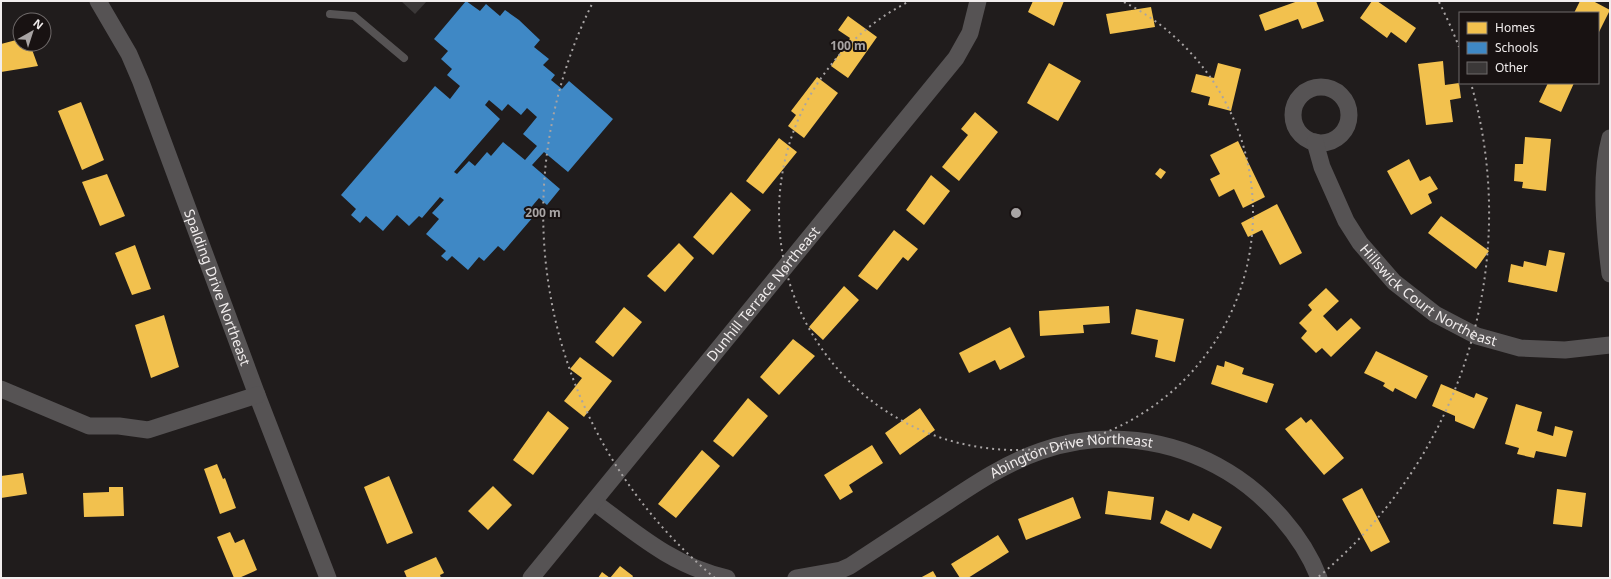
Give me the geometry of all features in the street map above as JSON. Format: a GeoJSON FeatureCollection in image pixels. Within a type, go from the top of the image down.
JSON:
{"type":"FeatureCollection","features":[{"type":"Feature","properties":{"kind":"street","name":"Spalding Drive Northeast"},"geometry":{"type":"LineString","coordinates":[[98,1],[129,54],[141,82],[257,395],[328,578]]}},
{"type":"Feature","properties":{"kind":"street","name":"Dunhill Terrace Northeast"},"geometry":{"type":"LineString","coordinates":[[531,578],[956,58],[970,33],[978,1]]}},
{"type":"Feature","properties":{"kind":"street"},"geometry":{"type":"LineString","coordinates":[[1610,138],[1607,147],[1604,176],[1606,243],[1610,274]]}},
{"type":"Feature","properties":{"kind":"street","name":"Hillswick Court Northeast"},"geometry":{"type":"LineString","coordinates":[[1314,142],[1322,167],[1346,221],[1360,243],[1394,282],[1435,314],[1477,336],[1520,348],[1565,350],[1610,345]]}},
{"type":"Feature","properties":{"kind":"street"},"geometry":{"type":"LineString","coordinates":[[1,389],[89,426],[119,426],[148,430],[257,395]]}},
{"type":"Feature","properties":{"kind":"street","name":"Abington Drive Northeast"},"geometry":{"type":"LineString","coordinates":[[796,578],[841,570],[850,566],[989,475],[1015,461],[1042,450],[1075,442],[1106,439],[1140,440],[1170,446],[1209,461],[1242,480],[1273,507],[1294,534],[1319,578]]}},
{"type":"Feature","properties":{"kind":"street"},"geometry":{"type":"LineString","coordinates":[[594,502],[657,549],[688,566],[712,575],[727,578]]}},
{"type":"Feature","properties":{"kind":"lane"},"geometry":{"type":"LineString","coordinates":[[330,14],[354,16],[404,58]]}},
{"type":"Feature","properties":{"kind":"building: Homes"},"geometry":{"type":"Polygon","coordinates":[[[1033,1],[1064,1],[1054,26],[1028,12],[1033,1]]]}},
{"type":"Feature","properties":{"kind":"building: Homes"},"geometry":{"type":"Polygon","coordinates":[[[1298,1],[1316,1],[1324,21],[1302,29],[1298,19],[1265,31],[1259,15],[1298,1]]]}},
{"type":"Feature","properties":{"kind":"building: Homes"},"geometry":{"type":"Polygon","coordinates":[[[1372,1],[1377,1],[1416,28],[1406,43],[1391,32],[1387,38],[1360,18],[1372,1]]]}},
{"type":"Feature","properties":{"kind":"building: Homes"},"geometry":{"type":"Polygon","coordinates":[[[1580,1],[1593,1],[1610,10],[1599,32],[1599,12],[1574,12],[1580,1]]]}},
{"type":"Feature","properties":{"kind":"building: Homes"},"geometry":{"type":"Polygon","coordinates":[[[1151,7],[1155,27],[1110,34],[1106,14],[1151,7]]]}},
{"type":"Feature","properties":{"kind":"building: Homes"},"geometry":{"type":"Polygon","coordinates":[[[848,16],[877,37],[848,78],[831,66],[850,38],[838,30],[848,16]]]}},
{"type":"Feature","properties":{"kind":"building: Homes"},"geometry":{"type":"Polygon","coordinates":[[[12,41],[12,52],[33,52],[38,66],[1,72],[1,44],[12,41]]]}},
{"type":"Feature","properties":{"kind":"building: Homes"},"geometry":{"type":"Polygon","coordinates":[[[1443,61],[1445,85],[1459,83],[1461,98],[1450,100],[1453,122],[1426,125],[1418,64],[1443,61]]]}},
{"type":"Feature","properties":{"kind":"building: Homes"},"geometry":{"type":"Polygon","coordinates":[[[1049,63],[1081,81],[1058,121],[1027,103],[1049,63]]]}},
{"type":"Feature","properties":{"kind":"building: Homes"},"geometry":{"type":"Polygon","coordinates":[[[1218,63],[1241,69],[1231,111],[1208,105],[1210,97],[1191,92],[1196,74],[1214,78],[1218,63]]]}},
{"type":"Feature","properties":{"kind":"building: Homes"},"geometry":{"type":"Polygon","coordinates":[[[817,77],[838,93],[804,138],[788,126],[796,115],[791,111],[817,77]]]}},
{"type":"Feature","properties":{"kind":"building: Homes"},"geometry":{"type":"Polygon","coordinates":[[[1548,84],[1574,84],[1561,112],[1539,102],[1548,84]]]}},
{"type":"Feature","properties":{"kind":"building: Homes"},"geometry":{"type":"Polygon","coordinates":[[[81,102],[104,160],[82,170],[58,111],[81,102]]]}},
{"type":"Feature","properties":{"kind":"building: Homes"},"geometry":{"type":"Polygon","coordinates":[[[975,112],[998,132],[959,181],[942,167],[968,135],[961,129],[975,112]]]}},
{"type":"Feature","properties":{"kind":"building: Homes"},"geometry":{"type":"Polygon","coordinates":[[[1525,137],[1551,139],[1546,191],[1522,188],[1523,182],[1514,181],[1515,164],[1523,164],[1525,137]]]}},
{"type":"Feature","properties":{"kind":"building: Homes"},"geometry":{"type":"Polygon","coordinates":[[[779,138],[797,152],[763,194],[746,181],[779,138]]]}},
{"type":"Feature","properties":{"kind":"building: Homes"},"geometry":{"type":"Polygon","coordinates":[[[1238,141],[1265,197],[1243,208],[1234,189],[1219,197],[1210,179],[1220,174],[1210,155],[1238,141]]]}},
{"type":"Feature","properties":{"kind":"building: Homes"},"geometry":{"type":"Polygon","coordinates":[[[1409,159],[1420,181],[1430,176],[1438,189],[1428,194],[1432,203],[1411,215],[1387,171],[1409,159]]]}},
{"type":"Feature","properties":{"kind":"building: Homes"},"geometry":{"type":"Polygon","coordinates":[[[1160,168],[1166,172],[1161,179],[1155,174],[1160,168]]]}},
{"type":"Feature","properties":{"kind":"building: Homes"},"geometry":{"type":"Polygon","coordinates":[[[107,174],[125,216],[100,226],[82,182],[107,174]]]}},
{"type":"Feature","properties":{"kind":"building: Homes"},"geometry":{"type":"Polygon","coordinates":[[[931,175],[950,191],[924,225],[906,210],[931,175]]]}},
{"type":"Feature","properties":{"kind":"building: Homes"},"geometry":{"type":"Polygon","coordinates":[[[731,192],[751,210],[713,255],[693,237],[731,192]]]}},
{"type":"Feature","properties":{"kind":"building: Homes"},"geometry":{"type":"Polygon","coordinates":[[[1277,204],[1302,253],[1280,265],[1262,230],[1248,237],[1241,223],[1277,204]]]}},
{"type":"Feature","properties":{"kind":"building: Homes"},"geometry":{"type":"Polygon","coordinates":[[[1441,216],[1489,251],[1476,269],[1428,233],[1441,216]]]}},
{"type":"Feature","properties":{"kind":"building: Homes"},"geometry":{"type":"Polygon","coordinates":[[[894,230],[918,249],[908,261],[903,257],[877,290],[858,276],[894,230]]]}},
{"type":"Feature","properties":{"kind":"building: Homes"},"geometry":{"type":"Polygon","coordinates":[[[679,243],[694,258],[665,292],[647,276],[679,243]]]}},
{"type":"Feature","properties":{"kind":"building: Homes"},"geometry":{"type":"Polygon","coordinates":[[[135,245],[151,289],[132,295],[115,253],[135,245]]]}},
{"type":"Feature","properties":{"kind":"building: Homes"},"geometry":{"type":"Polygon","coordinates":[[[1549,250],[1565,253],[1557,292],[1508,282],[1511,264],[1523,267],[1524,261],[1546,266],[1549,250]]]}},
{"type":"Feature","properties":{"kind":"building: Homes"},"geometry":{"type":"Polygon","coordinates":[[[844,286],[859,300],[823,340],[809,327],[844,286]]]}},
{"type":"Feature","properties":{"kind":"building: Homes"},"geometry":{"type":"Polygon","coordinates":[[[1326,288],[1339,301],[1323,316],[1337,331],[1351,318],[1361,328],[1331,357],[1322,348],[1316,353],[1301,338],[1307,331],[1299,323],[1312,310],[1308,305],[1326,288]]]}},
{"type":"Feature","properties":{"kind":"building: Homes"},"geometry":{"type":"Polygon","coordinates":[[[1109,306],[1110,323],[1083,325],[1084,333],[1040,336],[1039,311],[1109,306]]]}},
{"type":"Feature","properties":{"kind":"building: Homes"},"geometry":{"type":"Polygon","coordinates":[[[624,307],[642,322],[613,357],[595,342],[624,307]]]}},
{"type":"Feature","properties":{"kind":"building: Homes"},"geometry":{"type":"Polygon","coordinates":[[[1136,309],[1184,319],[1175,362],[1155,357],[1158,340],[1131,334],[1136,309]]]}},
{"type":"Feature","properties":{"kind":"building: Homes"},"geometry":{"type":"Polygon","coordinates":[[[164,315],[179,367],[151,378],[135,325],[164,315]]]}},
{"type":"Feature","properties":{"kind":"building: Homes"},"geometry":{"type":"Polygon","coordinates":[[[1010,327],[1025,357],[1000,370],[995,360],[969,373],[959,353],[1010,327]]]}},
{"type":"Feature","properties":{"kind":"building: Homes"},"geometry":{"type":"Polygon","coordinates":[[[793,339],[815,356],[779,395],[760,377],[793,339]]]}},
{"type":"Feature","properties":{"kind":"building: Homes"},"geometry":{"type":"Polygon","coordinates":[[[1376,351],[1428,376],[1416,399],[1395,388],[1393,392],[1383,386],[1385,383],[1364,373],[1376,351]]]}},
{"type":"Feature","properties":{"kind":"building: Homes"},"geometry":{"type":"Polygon","coordinates":[[[580,357],[612,381],[584,417],[564,401],[582,378],[570,369],[580,357]]]}},
{"type":"Feature","properties":{"kind":"building: Homes"},"geometry":{"type":"Polygon","coordinates":[[[1225,361],[1244,368],[1242,374],[1274,384],[1267,403],[1211,384],[1217,365],[1224,367],[1225,361]]]}},
{"type":"Feature","properties":{"kind":"building: Homes"},"geometry":{"type":"Polygon","coordinates":[[[1441,384],[1474,398],[1476,393],[1488,398],[1474,429],[1455,421],[1455,416],[1432,406],[1441,384]]]}},
{"type":"Feature","properties":{"kind":"building: Homes"},"geometry":{"type":"Polygon","coordinates":[[[748,398],[768,416],[733,457],[713,441],[748,398]]]}},
{"type":"Feature","properties":{"kind":"building: Homes"},"geometry":{"type":"Polygon","coordinates":[[[1516,404],[1542,412],[1537,431],[1553,436],[1555,426],[1573,431],[1566,457],[1536,451],[1534,458],[1517,454],[1519,448],[1505,444],[1516,404]]]}},
{"type":"Feature","properties":{"kind":"building: Homes"},"geometry":{"type":"Polygon","coordinates":[[[920,408],[935,430],[900,455],[885,433],[920,408]]]}},
{"type":"Feature","properties":{"kind":"building: Homes"},"geometry":{"type":"Polygon","coordinates":[[[548,411],[569,428],[533,475],[513,460],[548,411]]]}},
{"type":"Feature","properties":{"kind":"building: Homes"},"geometry":{"type":"Polygon","coordinates":[[[1301,417],[1306,423],[1311,419],[1344,458],[1324,475],[1285,429],[1301,417]]]}},
{"type":"Feature","properties":{"kind":"building: Homes"},"geometry":{"type":"Polygon","coordinates":[[[872,445],[883,463],[849,485],[853,492],[840,500],[824,475],[872,445]]]}},
{"type":"Feature","properties":{"kind":"building: Homes"},"geometry":{"type":"Polygon","coordinates":[[[702,450],[720,466],[676,518],[658,504],[702,450]]]}},
{"type":"Feature","properties":{"kind":"building: Homes"},"geometry":{"type":"Polygon","coordinates":[[[217,464],[223,479],[225,478],[236,508],[220,514],[204,469],[217,464]]]}},
{"type":"Feature","properties":{"kind":"building: Homes"},"geometry":{"type":"Polygon","coordinates":[[[23,473],[27,494],[1,498],[1,476],[23,473]]]}},
{"type":"Feature","properties":{"kind":"building: Homes"},"geometry":{"type":"Polygon","coordinates":[[[389,476],[413,533],[387,544],[364,487],[389,476]]]}},
{"type":"Feature","properties":{"kind":"building: Homes"},"geometry":{"type":"Polygon","coordinates":[[[493,486],[512,505],[488,530],[468,511],[493,486]]]}},
{"type":"Feature","properties":{"kind":"building: Homes"},"geometry":{"type":"Polygon","coordinates":[[[109,487],[123,487],[124,516],[84,517],[83,493],[109,492],[109,487]]]}},
{"type":"Feature","properties":{"kind":"building: Homes"},"geometry":{"type":"Polygon","coordinates":[[[1362,488],[1390,542],[1371,552],[1342,499],[1362,488]]]}},
{"type":"Feature","properties":{"kind":"building: Homes"},"geometry":{"type":"Polygon","coordinates":[[[1557,489],[1586,493],[1582,527],[1553,524],[1557,489]]]}},
{"type":"Feature","properties":{"kind":"building: Homes"},"geometry":{"type":"Polygon","coordinates":[[[1108,491],[1154,497],[1151,520],[1105,514],[1108,491]]]}},
{"type":"Feature","properties":{"kind":"building: Homes"},"geometry":{"type":"Polygon","coordinates":[[[1073,497],[1081,518],[1026,540],[1018,519],[1073,497]]]}},
{"type":"Feature","properties":{"kind":"building: Homes"},"geometry":{"type":"Polygon","coordinates":[[[1166,510],[1189,521],[1193,513],[1222,527],[1211,549],[1160,523],[1166,510]]]}},
{"type":"Feature","properties":{"kind":"building: Homes"},"geometry":{"type":"Polygon","coordinates":[[[230,532],[235,543],[244,539],[257,570],[239,578],[234,578],[217,537],[230,532]]]}},
{"type":"Feature","properties":{"kind":"building: Homes"},"geometry":{"type":"Polygon","coordinates":[[[998,535],[1009,552],[968,578],[960,578],[951,564],[998,535]]]}},
{"type":"Feature","properties":{"kind":"building: Homes"},"geometry":{"type":"Polygon","coordinates":[[[436,557],[444,573],[440,575],[441,578],[407,578],[404,571],[436,557]]]}},
{"type":"Feature","properties":{"kind":"building: Homes"},"geometry":{"type":"Polygon","coordinates":[[[620,566],[633,576],[632,578],[610,578],[620,566]]]}},
{"type":"Feature","properties":{"kind":"building: Homes"},"geometry":{"type":"Polygon","coordinates":[[[933,571],[937,578],[920,578],[933,571]]]}},
{"type":"Feature","properties":{"kind":"building: Homes"},"geometry":{"type":"Polygon","coordinates":[[[602,572],[610,578],[598,578],[602,572]]]}},
{"type":"Feature","properties":{"kind":"building: Schools"},"geometry":{"type":"Polygon","coordinates":[[[466,1],[480,11],[486,4],[500,16],[505,10],[519,20],[540,40],[534,47],[549,59],[543,65],[555,75],[551,80],[562,89],[569,81],[613,119],[568,172],[544,152],[532,165],[560,189],[547,205],[539,198],[528,211],[534,216],[504,251],[498,246],[484,261],[479,257],[468,270],[452,256],[447,261],[441,256],[446,251],[426,234],[439,219],[432,213],[444,200],[440,197],[422,218],[419,216],[409,226],[397,215],[383,231],[366,216],[360,223],[351,215],[356,209],[341,195],[435,86],[450,99],[460,86],[447,75],[452,69],[441,59],[448,51],[434,39],[466,1]],[[489,100],[485,105],[500,119],[454,172],[457,174],[469,161],[475,166],[487,152],[491,156],[503,142],[525,160],[537,146],[523,134],[537,117],[527,108],[521,115],[508,104],[502,111],[489,100]]]}},
{"type":"Feature","properties":{"kind":"building: Other"},"geometry":{"type":"Polygon","coordinates":[[[401,1],[427,1],[415,14],[401,1]]]}}]}
